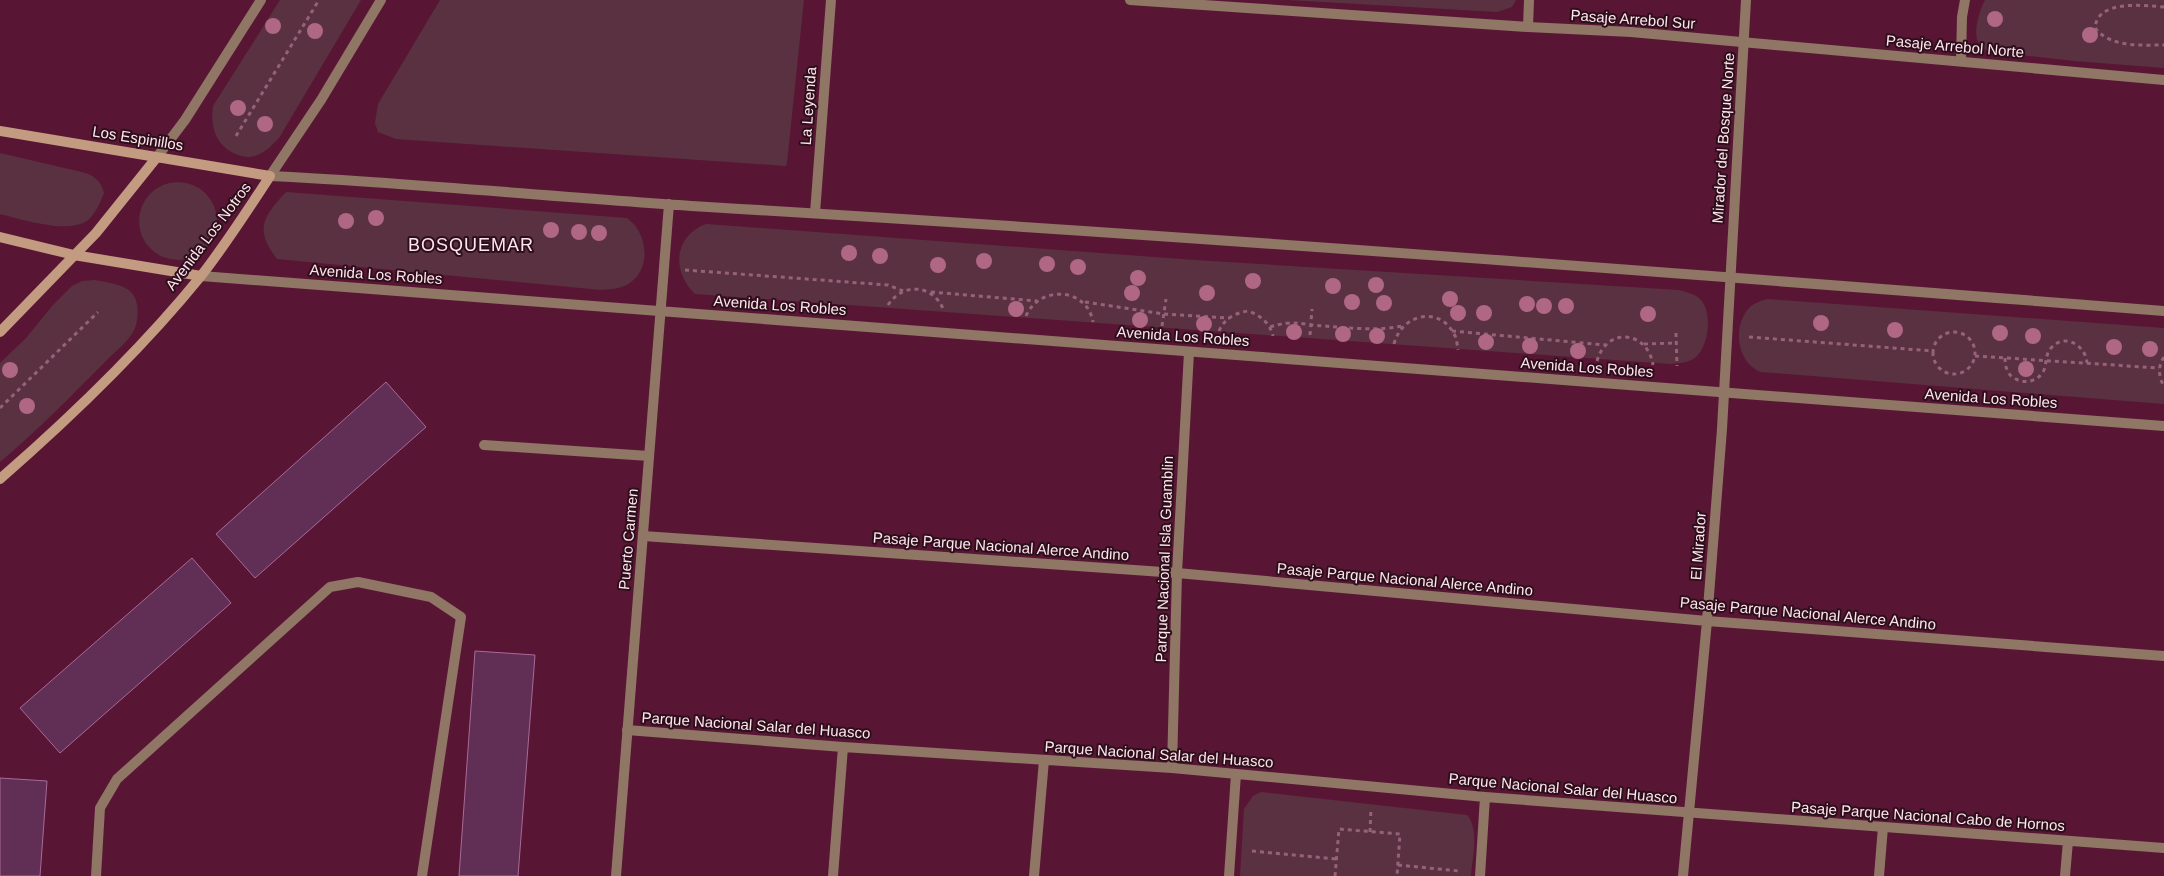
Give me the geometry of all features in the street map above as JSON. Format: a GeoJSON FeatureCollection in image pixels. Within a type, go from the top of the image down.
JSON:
{"type":"FeatureCollection","features":[{"type":"Feature","properties":{"kind":"main road","name":"Los Espinillos"},"geometry":{"type":"LineString","coordinates":[[0,131],[270,176]]}},
{"type":"Feature","properties":{"kind":"main road"},"geometry":{"type":"LineString","coordinates":[[0,332],[96,233],[158,157]]}},
{"type":"Feature","properties":{"kind":"main road","name":"Avenida Los Notros"},"geometry":{"type":"LineString","coordinates":[[0,479],[109,378],[201,276],[270,176]]}},
{"type":"Feature","properties":{"kind":"main road"},"geometry":{"type":"LineString","coordinates":[[0,237],[74,255],[201,276]]}},
{"type":"Feature","properties":{"kind":"street"},"geometry":{"type":"LineString","coordinates":[[158,157],[185,120],[261,0]]}},
{"type":"Feature","properties":{"kind":"street","name":"Avenida Los Notros"},"geometry":{"type":"LineString","coordinates":[[270,176],[321,100],[381,0]]}},
{"type":"Feature","properties":{"kind":"street","name":"La Leyenda"},"geometry":{"type":"LineString","coordinates":[[815,213],[831,0]]}},
{"type":"Feature","properties":{"kind":"street","name":"Pasaje Arrebol Sur"},"geometry":{"type":"LineString","coordinates":[[1130,0],[1528,27],[1631,32],[1744,43]]}},
{"type":"Feature","properties":{"kind":"street"},"geometry":{"type":"LineString","coordinates":[[1528,27],[1529,0]]}},
{"type":"Feature","properties":{"kind":"street","name":"Mirador del Bosque Norte"},"geometry":{"type":"LineString","coordinates":[[1729,277],[1746,0]]}},
{"type":"Feature","properties":{"kind":"street"},"geometry":{"type":"LineString","coordinates":[[1961,61],[1962,17],[1965,0]]}},
{"type":"Feature","properties":{"kind":"street","name":"Pasaje Arrebol Norte"},"geometry":{"type":"LineString","coordinates":[[1744,43],[2164,80]]}},
{"type":"Feature","properties":{"kind":"street"},"geometry":{"type":"LineString","coordinates":[[270,176],[371,181],[668,204],[1729,277],[2164,311]]}},
{"type":"Feature","properties":{"kind":"street","name":"Puerto Carmen"},"geometry":{"type":"LineString","coordinates":[[616,876],[668,204]]}},
{"type":"Feature","properties":{"kind":"street","name":"Avenida Los Robles"},"geometry":{"type":"LineString","coordinates":[[201,276],[2164,426]]}},
{"type":"Feature","properties":{"kind":"street","name":"El Mirador"},"geometry":{"type":"LineString","coordinates":[[1683,876],[1707,621],[1725,393],[1729,277]]}},
{"type":"Feature","properties":{"kind":"street","name":"Parque Nacional Isla Guamblin"},"geometry":{"type":"LineString","coordinates":[[1172,768],[1177,573],[1189,352]]}},
{"type":"Feature","properties":{"kind":"street"},"geometry":{"type":"LineString","coordinates":[[484,445],[649,456]]}},
{"type":"Feature","properties":{"kind":"street","name":"Pasaje Parque Nacional Alerce Andino"},"geometry":{"type":"LineString","coordinates":[[643,536],[1177,573],[1707,621],[2164,656]]}},
{"type":"Feature","properties":{"kind":"street"},"geometry":{"type":"LineString","coordinates":[[96,876],[100,808],[117,779],[330,587],[358,582],[431,597],[461,617],[422,876]]}},
{"type":"Feature","properties":{"kind":"street","name":"Parque Nacional Salar del Huasco"},"geometry":{"type":"LineString","coordinates":[[628,730],[842,747],[1172,768],[1485,797],[1689,813]]}},
{"type":"Feature","properties":{"kind":"street"},"geometry":{"type":"LineString","coordinates":[[833,876],[842,747]]}},
{"type":"Feature","properties":{"kind":"street"},"geometry":{"type":"LineString","coordinates":[[1034,876],[1044,760]]}},
{"type":"Feature","properties":{"kind":"street"},"geometry":{"type":"LineString","coordinates":[[1229,876],[1236,774]]}},
{"type":"Feature","properties":{"kind":"street"},"geometry":{"type":"LineString","coordinates":[[1480,874],[1485,797]]}},
{"type":"Feature","properties":{"kind":"street","name":"Pasaje Parque Nacional Cabo de Hornos"},"geometry":{"type":"LineString","coordinates":[[1689,813],[2164,848]]}},
{"type":"Feature","properties":{"kind":"street"},"geometry":{"type":"LineString","coordinates":[[1879,876],[1883,827]]}},
{"type":"Feature","properties":{"kind":"street"},"geometry":{"type":"LineString","coordinates":[[2065,876],[2068,841]]}},
{"type":"Feature","properties":{"kind":"path"},"geometry":{"type":"LineString","coordinates":[[236,136],[319,0]]}},
{"type":"Feature","properties":{"kind":"path"},"geometry":{"type":"LineString","coordinates":[[2164,6],[2132,3],[2111,6],[2099,15],[2095,28],[2108,40],[2130,44],[2164,45]]}},
{"type":"Feature","properties":{"kind":"path"},"geometry":{"type":"LineString","coordinates":[[664,268],[888,285],[903,291]]}},
{"type":"Feature","properties":{"kind":"path"},"geometry":{"type":"LineString","coordinates":[[879,328],[888,305],[895,296],[903,291],[916,288],[930,292],[1037,302]]}},
{"type":"Feature","properties":{"kind":"path"},"geometry":{"type":"LineString","coordinates":[[930,292],[937,297],[943,309],[950,334]]}},
{"type":"Feature","properties":{"kind":"path"},"geometry":{"type":"LineString","coordinates":[[1020,339],[1027,314],[1037,302],[1056,294],[1079,298],[1085,302],[1164,314],[1229,318]]}},
{"type":"Feature","properties":{"kind":"path"},"geometry":{"type":"LineString","coordinates":[[1160,349],[1166,299]]}},
{"type":"Feature","properties":{"kind":"path"},"geometry":{"type":"LineString","coordinates":[[1085,302],[1093,319],[1096,344]]}},
{"type":"Feature","properties":{"kind":"path"},"geometry":{"type":"LineString","coordinates":[[1310,335],[1312,310]]}},
{"type":"Feature","properties":{"kind":"path"},"geometry":{"type":"LineString","coordinates":[[1210,353],[1221,326],[1234,314],[1248,311],[1259,316],[1270,327],[1277,358]]}},
{"type":"Feature","properties":{"kind":"path"},"geometry":{"type":"LineString","coordinates":[[0,408],[98,312]]}},
{"type":"Feature","properties":{"kind":"path"},"geometry":{"type":"LineString","coordinates":[[1389,367],[1395,341],[1403,326],[1410,320],[1427,317],[1443,323],[1452,330],[1605,345]]}},
{"type":"Feature","properties":{"kind":"path"},"geometry":{"type":"LineString","coordinates":[[1270,327],[1292,322],[1382,328],[1403,326]]}},
{"type":"Feature","properties":{"kind":"path"},"geometry":{"type":"LineString","coordinates":[[1452,330],[1456,343],[1460,373]]}},
{"type":"Feature","properties":{"kind":"path"},"geometry":{"type":"LineString","coordinates":[[1957,332],[1966,336],[1972,342],[1975,356],[1970,369],[1961,374],[1952,374],[1943,371],[1936,364],[1933,350],[1940,338],[1948,333],[1957,332]]}},
{"type":"Feature","properties":{"kind":"path"},"geometry":{"type":"LineString","coordinates":[[1676,333],[1677,390]]}},
{"type":"Feature","properties":{"kind":"path"},"geometry":{"type":"LineString","coordinates":[[1727,335],[1933,350]]}},
{"type":"Feature","properties":{"kind":"path"},"geometry":{"type":"LineString","coordinates":[[1592,383],[1599,356],[1605,345],[1613,339],[1626,337],[1643,344],[1676,344]]}},
{"type":"Feature","properties":{"kind":"path"},"geometry":{"type":"LineString","coordinates":[[2006,358],[2009,373],[2015,379],[2024,382],[2033,380],[2040,375],[2045,367],[2049,352],[2055,345],[2068,341],[2080,346],[2085,354],[2087,364]]}},
{"type":"Feature","properties":{"kind":"path"},"geometry":{"type":"LineString","coordinates":[[1643,344],[1652,360],[1656,388]]}},
{"type":"Feature","properties":{"kind":"path"},"geometry":{"type":"LineString","coordinates":[[1975,356],[2159,368]]}},
{"type":"Feature","properties":{"kind":"path"},"geometry":{"type":"LineString","coordinates":[[2164,357],[2159,368],[2160,378],[2164,386]]}},
{"type":"Feature","properties":{"kind":"path"},"geometry":{"type":"LineString","coordinates":[[1335,876],[1339,829],[1400,834],[1397,876]]}},
{"type":"Feature","properties":{"kind":"path"},"geometry":{"type":"LineString","coordinates":[[1231,850],[1336,859]]}},
{"type":"Feature","properties":{"kind":"path"},"geometry":{"type":"LineString","coordinates":[[1398,865],[1480,874]]}},
{"type":"Feature","properties":{"kind":"shaded area"},"geometry":{"type":"Polygon","coordinates":[[[280,0],[361,0],[279,138],[260,154],[250,157],[240,156],[224,147],[216,135],[212,114],[213,106],[280,0]]]}},
{"type":"Feature","properties":{"kind":"shaded area"},"geometry":{"type":"Polygon","coordinates":[[[440,0],[804,0],[786,166],[396,139],[378,132],[375,123],[378,104],[440,0]]]}},
{"type":"Feature","properties":{"kind":"shaded area"},"geometry":{"type":"Polygon","coordinates":[[[1288,0],[1516,0],[1512,7],[1497,12],[1288,0]]]}},
{"type":"Feature","properties":{"kind":"shaded area"},"geometry":{"type":"Polygon","coordinates":[[[1985,0],[2164,0],[2164,68],[2074,61],[1987,51],[1978,43],[1976,35],[1978,19],[1985,0]]]}},
{"type":"Feature","properties":{"kind":"shaded area"},"geometry":{"type":"Polygon","coordinates":[[[0,153],[86,173],[93,177],[100,183],[104,193],[96,211],[88,220],[69,226],[32,222],[0,214],[0,153]]]}},
{"type":"Feature","properties":{"kind":"shaded area"},"geometry":{"type":"Polygon","coordinates":[[[178,182],[193,185],[206,193],[214,206],[217,221],[214,236],[206,249],[193,257],[178,260],[163,257],[150,249],[142,236],[139,221],[142,206],[150,193],[163,185],[178,182]]]}},
{"type":"Feature","properties":{"kind":"shaded area"},"geometry":{"type":"Polygon","coordinates":[[[286,192],[627,218],[634,224],[643,240],[644,258],[638,275],[631,282],[621,287],[601,290],[277,259],[265,239],[264,224],[267,216],[286,192]]]}},
{"type":"Feature","properties":{"kind":"shaded area"},"geometry":{"type":"Polygon","coordinates":[[[706,224],[1195,260],[1679,290],[1693,294],[1700,299],[1707,312],[1708,328],[1704,345],[1696,357],[1687,362],[1670,364],[695,294],[687,285],[682,275],[679,265],[680,255],[682,245],[687,237],[706,224]]]}},
{"type":"Feature","properties":{"kind":"shaded area"},"geometry":{"type":"Polygon","coordinates":[[[95,280],[118,285],[132,293],[136,301],[138,313],[133,333],[54,413],[0,462],[0,363],[26,338],[53,305],[72,286],[82,281],[95,280]]]}},
{"type":"Feature","properties":{"kind":"shaded area"},"geometry":{"type":"Polygon","coordinates":[[[1767,299],[2164,328],[2164,404],[1761,372],[1747,361],[1742,353],[1739,334],[1740,325],[1749,308],[1757,302],[1767,299]]]}},
{"type":"Feature","properties":{"kind":"shaded area"},"geometry":{"type":"Polygon","coordinates":[[[1261,792],[1467,815],[1471,821],[1474,836],[1471,876],[1240,876],[1244,809],[1253,796],[1261,792]]]}},
{"type":"Feature","properties":{"kind":"building"},"geometry":{"type":"Polygon","coordinates":[[[386,382],[426,427],[255,578],[216,534],[386,382]]]}},
{"type":"Feature","properties":{"kind":"building"},"geometry":{"type":"Polygon","coordinates":[[[192,558],[231,603],[60,753],[20,708],[192,558]]]}},
{"type":"Feature","properties":{"kind":"building"},"geometry":{"type":"Polygon","coordinates":[[[475,651],[535,655],[518,876],[459,876],[475,651]]]}},
{"type":"Feature","properties":{"kind":"building"},"geometry":{"type":"Polygon","coordinates":[[[0,778],[47,781],[40,876],[0,876],[0,778]]]}},
{"type":"Feature","properties":{"kind":"district","name":"BOSQUEMAR"},"geometry":{"type":"Point","coordinates":[471,245]}}]}
